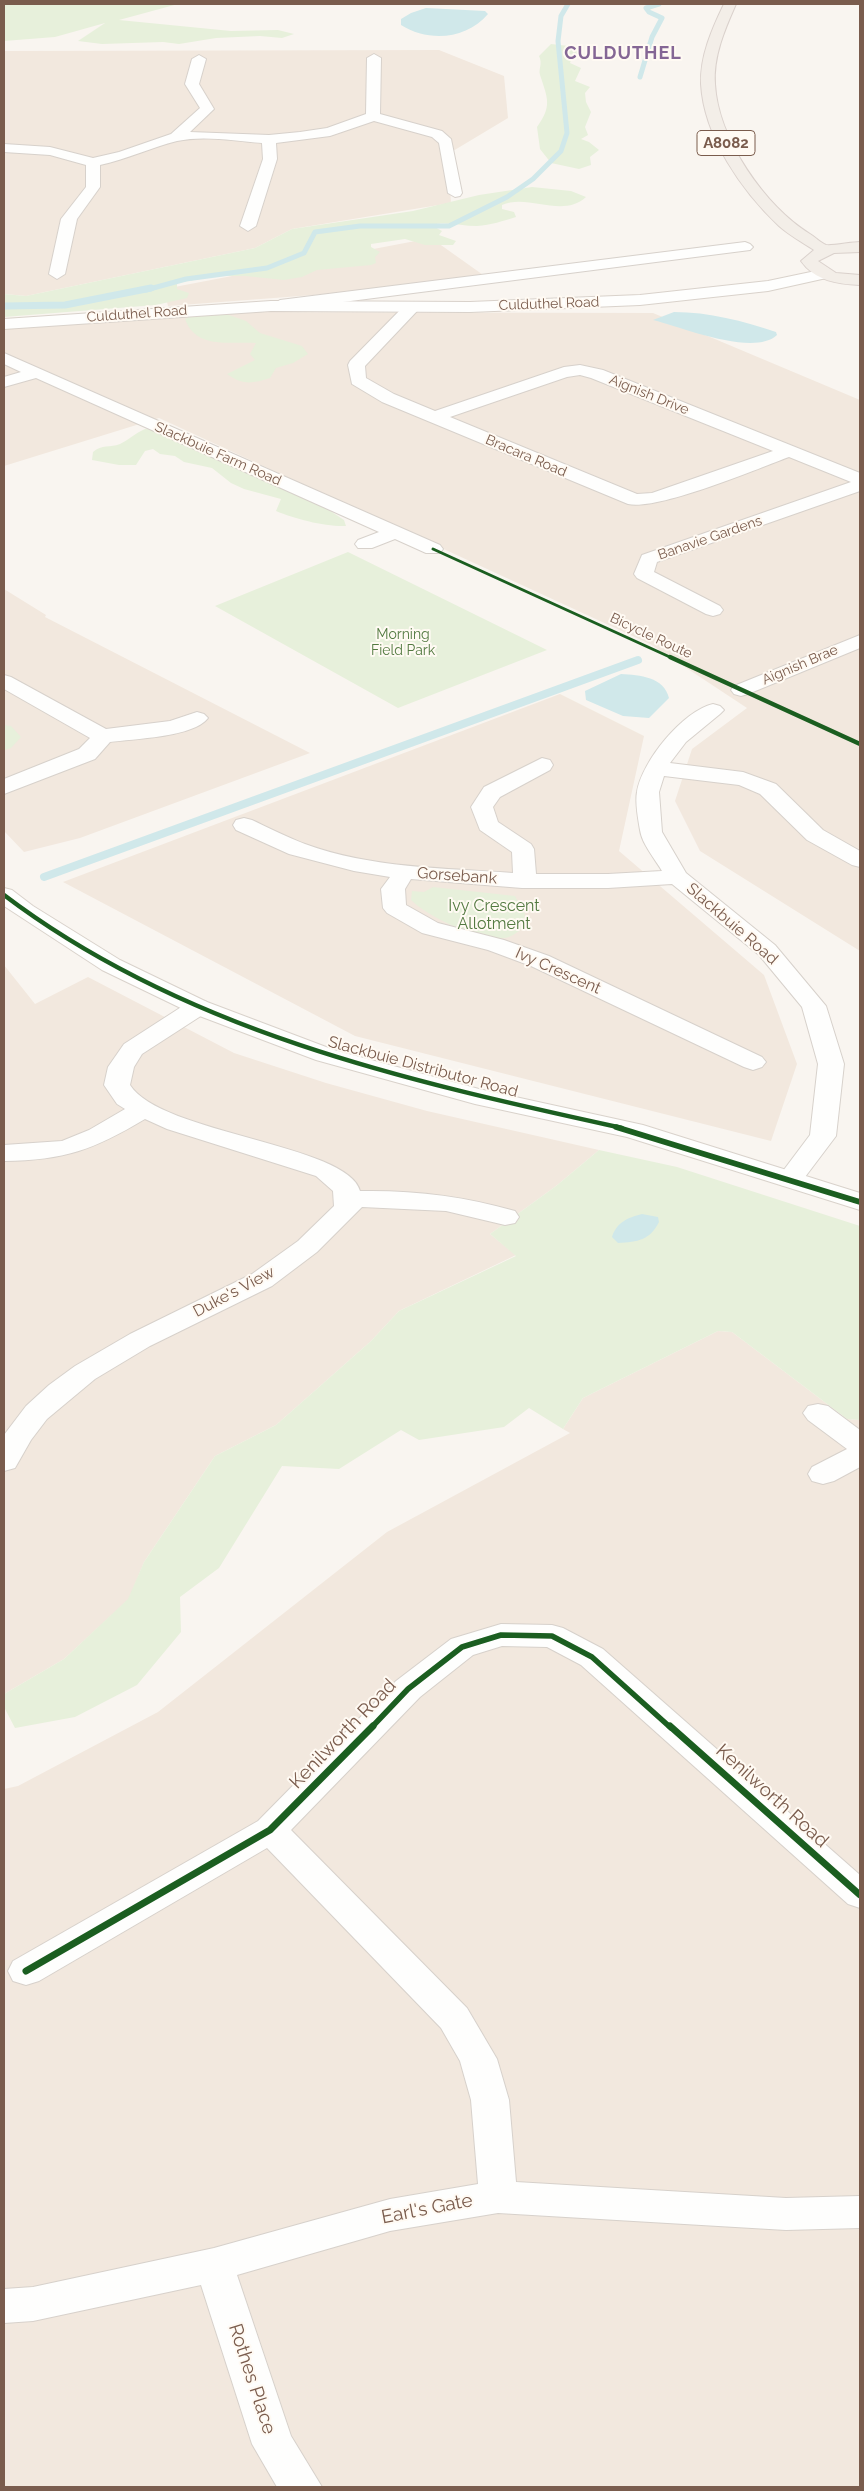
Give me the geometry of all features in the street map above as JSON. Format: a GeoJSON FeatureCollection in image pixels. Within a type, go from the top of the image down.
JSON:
{"type":"FeatureCollection","features":[{"type":"Feature","properties":{"kind":"main road","name":"A8082"},"geometry":{"type":"LineString","coordinates":[[730,4],[713,48],[708,83],[709,103],[731,155],[750,183],[781,220],[824,250]]}},
{"type":"Feature","properties":{"kind":"main road"},"geometry":{"type":"LineString","coordinates":[[860,247],[824,250],[817,253],[809,261],[815,269],[825,274],[860,280]]}},
{"type":"Feature","properties":{"kind":"street"},"geometry":{"type":"LineString","coordinates":[[373,116],[374,58]]}},
{"type":"Feature","properties":{"kind":"street"},"geometry":{"type":"LineString","coordinates":[[176,137],[207,110],[192,84],[199,59]]}},
{"type":"Feature","properties":{"kind":"street"},"geometry":{"type":"LineString","coordinates":[[4,148],[50,151],[93,162],[123,156],[176,137],[207,135],[268,139],[330,132],[373,116],[437,134],[446,142],[455,193]]}},
{"type":"Feature","properties":{"kind":"street"},"geometry":{"type":"LineString","coordinates":[[248,226],[270,159],[268,139]]}},
{"type":"Feature","properties":{"kind":"street"},"geometry":{"type":"LineString","coordinates":[[57,274],[69,219],[93,187],[93,162]]}},
{"type":"Feature","properties":{"kind":"street","name":"Culduthel Road"},"geometry":{"type":"LineString","coordinates":[[4,324],[271,306],[728,249],[744,253]]}},
{"type":"Feature","properties":{"kind":"street","name":"Culduthel Road"},"geometry":{"type":"LineString","coordinates":[[271,306],[412,307],[544,305],[640,300],[768,286],[825,274]]}},
{"type":"Feature","properties":{"kind":"street","name":"Bracara Road"},"geometry":{"type":"LineString","coordinates":[[412,307],[356,365],[358,380],[388,398],[635,500],[655,498],[790,451]]}},
{"type":"Feature","properties":{"kind":"street","name":"Slackbuie Farm Road"},"geometry":{"type":"LineString","coordinates":[[4,358],[433,549]]}},
{"type":"Feature","properties":{"kind":"street","name":"Aignish Drive"},"geometry":{"type":"LineString","coordinates":[[434,417],[564,372],[580,370],[597,374],[860,479]]}},
{"type":"Feature","properties":{"kind":"street"},"geometry":{"type":"LineString","coordinates":[[4,382],[36,373]]}},
{"type":"Feature","properties":{"kind":"street","name":"Banavie Gardens"},"geometry":{"type":"LineString","coordinates":[[713,610],[644,574],[650,559],[860,485]]}},
{"type":"Feature","properties":{"kind":"street"},"geometry":{"type":"LineString","coordinates":[[364,544],[395,532]]}},
{"type":"Feature","properties":{"kind":"street","name":"Aignish Brae"},"geometry":{"type":"LineString","coordinates":[[741,690],[854,648]]}},
{"type":"Feature","properties":{"kind":"street"},"geometry":{"type":"LineString","coordinates":[[4,681],[103,736],[174,727],[197,718]]}},
{"type":"Feature","properties":{"kind":"street","name":"Slackbuie Road"},"geometry":{"type":"LineString","coordinates":[[713,710],[678,737],[656,768],[648,792],[651,832],[677,877],[767,950],[814,1006],[831,1064],[822,1136],[790,1179]]}},
{"type":"Feature","properties":{"kind":"street"},"geometry":{"type":"LineString","coordinates":[[4,787],[87,754],[103,736]]}},
{"type":"Feature","properties":{"kind":"street"},"geometry":{"type":"LineString","coordinates":[[522,881],[526,870],[523,849],[488,825],[482,807],[492,792],[542,765]]}},
{"type":"Feature","properties":{"kind":"street"},"geometry":{"type":"LineString","coordinates":[[656,768],[744,779],[768,789],[815,835],[860,860]]}},
{"type":"Feature","properties":{"kind":"street","name":"Gorsebank"},"geometry":{"type":"LineString","coordinates":[[244,825],[297,849],[354,864],[404,872],[522,881],[608,881],[677,877]]}},
{"type":"Feature","properties":{"kind":"street","name":"Ivy Crescent"},"geometry":{"type":"LineString","coordinates":[[404,872],[393,889],[395,908],[430,928],[496,945],[540,961],[753,1062]]}},
{"type":"Feature","properties":{"kind":"street","name":"Slackbuie Distributor Road"},"geometry":{"type":"LineString","coordinates":[[4,895],[25,911],[111,965],[198,1007],[326,1055],[475,1096],[634,1131],[860,1202]]}},
{"type":"Feature","properties":{"kind":"street"},"geometry":{"type":"LineString","coordinates":[[198,1007],[133,1049],[120,1067],[118,1085],[126,1099],[176,1123],[325,1170],[346,1188],[348,1199],[421,1199],[451,1202],[505,1217]]}},
{"type":"Feature","properties":{"kind":"street"},"geometry":{"type":"LineString","coordinates":[[4,1153],[44,1152],[70,1147],[108,1130],[144,1109]]}},
{"type":"Feature","properties":{"kind":"street","name":"Duke's View"},"geometry":{"type":"LineString","coordinates":[[4,1462],[12,1443],[16,1420],[35,1413],[85,1374],[172,1324],[261,1281],[302,1252],[331,1226],[348,1207],[348,1199]]}},
{"type":"Feature","properties":{"kind":"street"},"geometry":{"type":"LineString","coordinates":[[818,1413],[860,1444]]}},
{"type":"Feature","properties":{"kind":"street"},"geometry":{"type":"LineString","coordinates":[[823,1474],[860,1455]]}},
{"type":"Feature","properties":{"kind":"street","name":"Kenilworth Road"},"geometry":{"type":"LineString","coordinates":[[26,1971],[270,1830],[336,1766],[408,1689],[462,1646],[501,1635],[552,1636],[592,1657],[860,1894]]}},
{"type":"Feature","properties":{"kind":"street"},"geometry":{"type":"LineString","coordinates":[[270,1830],[454,2018],[478,2059],[490,2100],[498,2197]]}},
{"type":"Feature","properties":{"kind":"street","name":"Earl's Gate"},"geometry":{"type":"LineString","coordinates":[[4,2306],[33,2304],[214,2265],[390,2215],[498,2197],[786,2214],[860,2212]]}},
{"type":"Feature","properties":{"kind":"street","name":"Rothes Place"},"geometry":{"type":"LineString","coordinates":[[214,2265],[272,2444],[301,2487]]}},
{"type":"Feature","properties":{"kind":"shaded area"},"geometry":{"type":"Polygon","coordinates":[[[439,50],[504,76],[508,118],[448,154],[451,203],[292,229],[255,248],[26,296],[4,294],[4,51],[439,50]]]}},
{"type":"Feature","properties":{"kind":"shaded area"},"geometry":{"type":"Polygon","coordinates":[[[431,238],[486,277],[393,289],[168,306],[164,289],[431,238]]]}},
{"type":"Feature","properties":{"kind":"shaded area"},"geometry":{"type":"Polygon","coordinates":[[[208,312],[653,313],[860,400],[860,951],[700,851],[675,801],[692,749],[747,708],[650,644],[159,418],[4,466],[4,326],[208,312]]]}},
{"type":"Feature","properties":{"kind":"shaded area"},"geometry":{"type":"Polygon","coordinates":[[[4,589],[46,615],[45,617],[310,753],[80,838],[24,852],[4,831],[4,589]]]}},
{"type":"Feature","properties":{"kind":"shaded area"},"geometry":{"type":"Polygon","coordinates":[[[560,694],[644,736],[619,851],[764,975],[797,1064],[771,1141],[355,1036],[63,882],[560,694]]]}},
{"type":"Feature","properties":{"kind":"shaded area"},"geometry":{"type":"Polygon","coordinates":[[[4,965],[35,1004],[88,977],[234,1053],[326,1083],[427,1111],[599,1150],[556,1186],[490,1234],[516,1255],[399,1311],[371,1341],[276,1425],[215,1456],[144,1562],[129,1599],[64,1659],[4,1694],[4,965]]]}},
{"type":"Feature","properties":{"kind":"shaded area"},"geometry":{"type":"Polygon","coordinates":[[[718,1331],[732,1332],[847,1419],[860,1420],[860,2487],[4,2487],[4,1789],[18,1786],[158,1712],[387,1532],[570,1433],[563,1429],[583,1398],[718,1331]]]}},
{"type":"Feature","properties":{"kind":"green space"},"geometry":{"type":"Polygon","coordinates":[[[4,4],[178,4],[119,20],[231,31],[278,30],[294,34],[282,38],[260,36],[216,38],[179,44],[163,42],[102,44],[78,41],[105,23],[55,37],[4,41],[4,4]]]}},
{"type":"Feature","properties":{"kind":"green space"},"geometry":{"type":"Polygon","coordinates":[[[551,44],[569,46],[584,55],[571,60],[570,63],[581,68],[575,81],[590,87],[585,93],[586,102],[591,112],[585,127],[588,135],[581,139],[589,142],[599,150],[590,157],[591,165],[579,169],[551,163],[540,149],[537,127],[547,108],[547,96],[540,73],[541,62],[539,56],[551,44]]]}},
{"type":"Feature","properties":{"kind":"green space"},"geometry":{"type":"Polygon","coordinates":[[[532,187],[571,191],[586,197],[577,203],[566,206],[512,202],[502,205],[502,209],[514,212],[516,217],[487,225],[443,223],[431,225],[442,231],[439,235],[456,241],[453,245],[425,245],[405,239],[371,244],[371,247],[380,252],[375,257],[376,263],[371,265],[317,270],[302,277],[284,280],[245,276],[218,276],[177,283],[177,289],[189,293],[187,298],[156,305],[4,317],[4,294],[26,296],[255,248],[292,229],[413,211],[479,195],[532,187]]]}},
{"type":"Feature","properties":{"kind":"green space"},"geometry":{"type":"Polygon","coordinates":[[[223,313],[246,321],[260,333],[302,346],[308,354],[293,363],[276,368],[270,378],[242,382],[227,374],[255,360],[250,354],[256,343],[225,343],[205,340],[197,336],[190,329],[185,319],[195,314],[223,313]]]}},
{"type":"Feature","properties":{"kind":"green space"},"geometry":{"type":"Polygon","coordinates":[[[145,429],[167,430],[326,508],[344,520],[346,526],[311,522],[276,511],[281,499],[244,489],[231,483],[212,468],[184,462],[175,456],[160,454],[153,449],[145,451],[136,465],[119,465],[92,460],[93,452],[96,450],[120,444],[145,429]]]}},
{"type":"Feature","properties":{"kind":"green space","name":"Morning Field Park"},"geometry":{"type":"Polygon","coordinates":[[[348,552],[547,650],[398,708],[215,606],[348,552]]]}},
{"type":"Feature","properties":{"kind":"green space"},"geometry":{"type":"Polygon","coordinates":[[[4,725],[11,726],[21,737],[11,748],[4,750],[4,725]]]}},
{"type":"Feature","properties":{"kind":"green space","name":"Ivy Crescent Allotment"},"geometry":{"type":"Polygon","coordinates":[[[433,887],[515,896],[525,914],[522,929],[509,937],[494,938],[469,932],[429,914],[411,900],[412,891],[424,892],[433,887]]]}},
{"type":"Feature","properties":{"kind":"green space"},"geometry":{"type":"Polygon","coordinates":[[[599,1150],[677,1167],[860,1226],[860,1420],[847,1419],[732,1332],[718,1331],[583,1398],[563,1429],[529,1408],[504,1427],[419,1440],[401,1430],[339,1469],[282,1466],[219,1568],[180,1597],[181,1632],[137,1685],[75,1717],[15,1728],[4,1707],[4,1694],[64,1659],[128,1599],[144,1562],[215,1456],[276,1425],[371,1341],[399,1311],[516,1256],[490,1234],[556,1186],[599,1150]]]}},
{"type":"Feature","properties":{"kind":"water"},"geometry":{"type":"Polygon","coordinates":[[[426,8],[485,11],[488,14],[469,29],[446,36],[423,34],[401,25],[401,19],[426,8]]]}},
{"type":"Feature","properties":{"kind":"water"},"geometry":{"type":"Polygon","coordinates":[[[674,312],[726,318],[776,332],[777,335],[766,341],[752,343],[735,342],[698,334],[653,320],[674,312]]]}},
{"type":"Feature","properties":{"kind":"water"},"geometry":{"type":"Polygon","coordinates":[[[621,674],[643,676],[657,681],[666,691],[669,698],[649,718],[623,716],[586,700],[585,691],[621,674]]]}},
{"type":"Feature","properties":{"kind":"water"},"geometry":{"type":"Polygon","coordinates":[[[642,1214],[658,1217],[659,1222],[652,1233],[643,1239],[632,1242],[618,1243],[612,1237],[623,1221],[642,1214]]]}},
{"type":"Feature","properties":{"kind":"waterway"},"geometry":{"type":"LineString","coordinates":[[146,290],[186,279],[267,268],[304,253],[315,232],[360,226],[449,226],[507,197],[533,179],[561,151],[567,133],[558,41],[561,16],[568,4]]}},
{"type":"Feature","properties":{"kind":"waterway"},"geometry":{"type":"LineString","coordinates":[[640,77],[652,37],[662,18],[649,12],[646,8],[659,4]]}},
{"type":"Feature","properties":{"kind":"waterway"},"geometry":{"type":"LineString","coordinates":[[4,306],[65,305],[151,288]]}},
{"type":"Feature","properties":{"kind":"waterway"},"geometry":{"type":"LineString","coordinates":[[44,877],[638,660]]}},
{"type":"Feature","properties":{"kind":"cycle path","name":"Bicycle Route"},"geometry":{"type":"LineString","coordinates":[[433,549],[860,744]]}},
{"type":"Feature","properties":{"kind":"cycle path"},"geometry":{"type":"LineString","coordinates":[[4,895],[25,911],[111,965],[198,1007],[325,1055],[475,1096],[634,1131],[860,1202]]}},
{"type":"Feature","properties":{"kind":"cycle path"},"geometry":{"type":"LineString","coordinates":[[26,1971],[270,1830],[336,1765],[408,1689],[462,1647],[501,1635],[552,1636],[592,1657],[860,1895]]}},
{"type":"Feature","properties":{"kind":"district","name":"CULDUTHEL"},"geometry":{"type":"Point","coordinates":[623,54]}}]}
